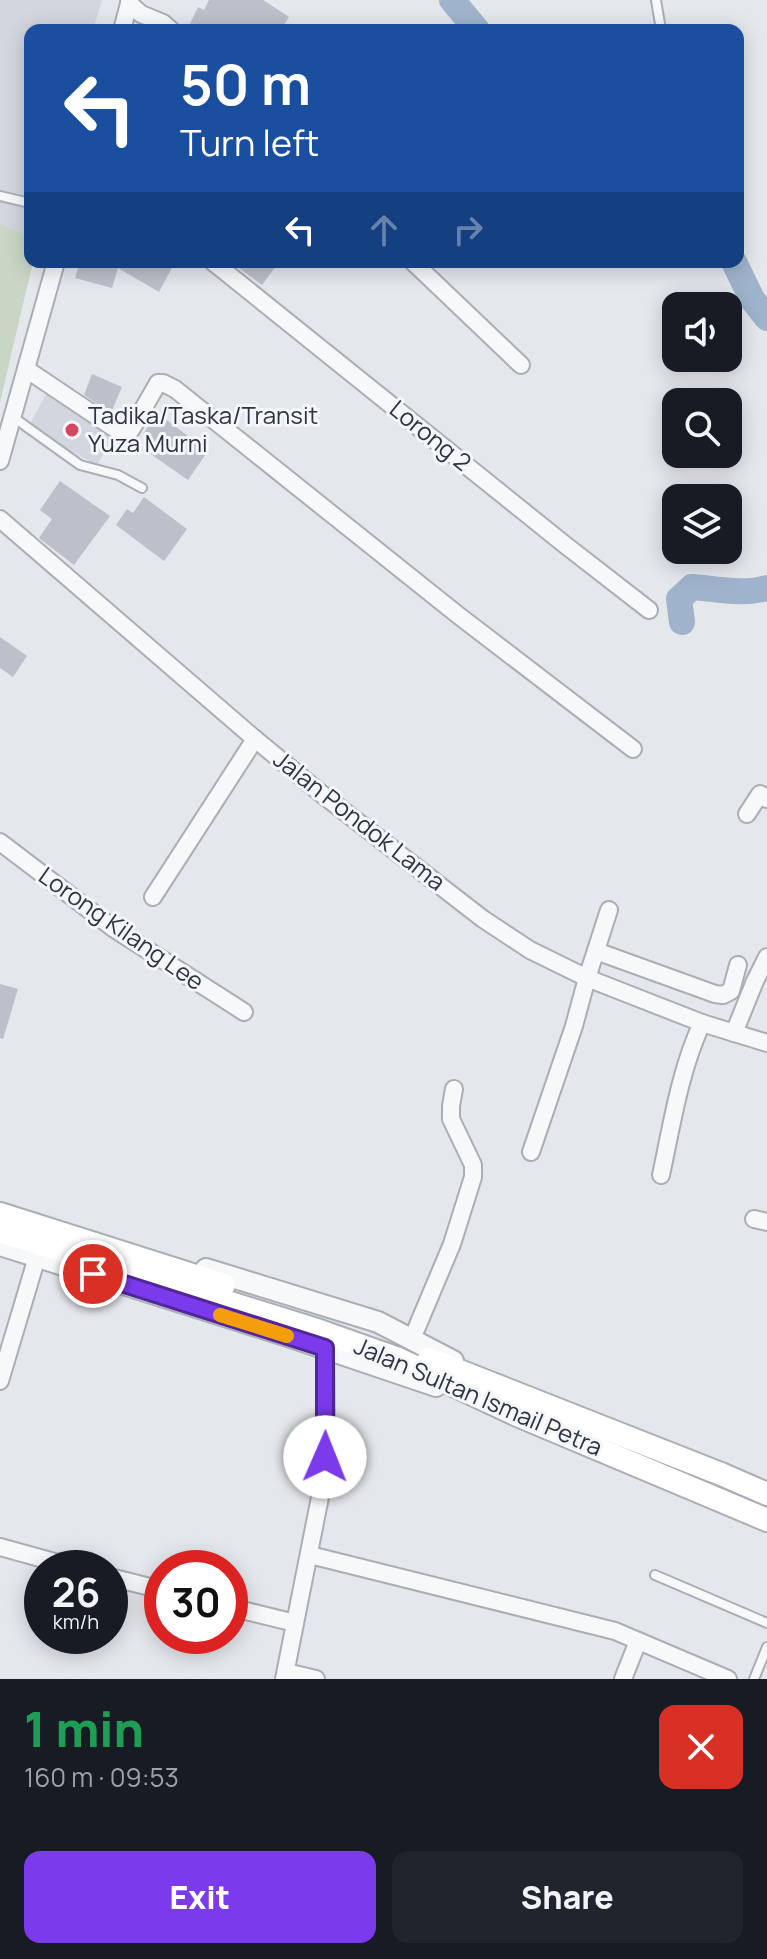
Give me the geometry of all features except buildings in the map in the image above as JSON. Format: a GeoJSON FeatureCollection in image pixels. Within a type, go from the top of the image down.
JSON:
{"type":"FeatureCollection","features":[{"type":"Feature","properties":{"kind":"main road","name":"Jalan Sultan Ismail Petra"},"geometry":{"type":"LineString","coordinates":[[0,1214],[396,1358],[515,1414],[767,1520]]}},
{"type":"Feature","properties":{"kind":"main road","name":"Jalan Sultan Ismail Petra"},"geometry":{"type":"LineString","coordinates":[[0,1231],[506,1389],[767,1494]]}},
{"type":"Feature","properties":{"kind":"street"},"geometry":{"type":"LineString","coordinates":[[124,24],[130,2]]}},
{"type":"Feature","properties":{"kind":"street"},"geometry":{"type":"LineString","coordinates":[[130,2],[141,14],[164,24]]}},
{"type":"Feature","properties":{"kind":"street"},"geometry":{"type":"LineString","coordinates":[[0,461],[54,268]]}},
{"type":"Feature","properties":{"kind":"street","name":"Lorong 2"},"geometry":{"type":"LineString","coordinates":[[220,268],[649,610]]}},
{"type":"Feature","properties":{"kind":"street"},"geometry":{"type":"LineString","coordinates":[[419,268],[521,365]]}},
{"type":"Feature","properties":{"kind":"street"},"geometry":{"type":"LineString","coordinates":[[26,369],[124,432],[131,430],[158,383],[175,389],[458,615],[633,749]]}},
{"type":"Feature","properties":{"kind":"street","name":"Jalan Pondok Lama"},"geometry":{"type":"LineString","coordinates":[[0,519],[255,739],[483,919],[530,950],[587,978],[702,1023],[767,1043]]}},
{"type":"Feature","properties":{"kind":"street"},"geometry":{"type":"LineString","coordinates":[[153,897],[255,739]]}},
{"type":"Feature","properties":{"kind":"street"},"geometry":{"type":"LineString","coordinates":[[747,814],[760,794],[767,799]]}},
{"type":"Feature","properties":{"kind":"street","name":"Lorong Kilang Lee"},"geometry":{"type":"LineString","coordinates":[[0,842],[113,928],[244,1012]]}},
{"type":"Feature","properties":{"kind":"street"},"geometry":{"type":"LineString","coordinates":[[531,1152],[609,910]]}},
{"type":"Feature","properties":{"kind":"street"},"geometry":{"type":"LineString","coordinates":[[596,951],[723,995],[731,991],[738,965]]}},
{"type":"Feature","properties":{"kind":"street"},"geometry":{"type":"LineString","coordinates":[[734,1033],[767,957]]}},
{"type":"Feature","properties":{"kind":"street"},"geometry":{"type":"LineString","coordinates":[[651,1002],[660,974]]}},
{"type":"Feature","properties":{"kind":"street"},"geometry":{"type":"LineString","coordinates":[[661,1175],[686,1065],[702,1023]]}},
{"type":"Feature","properties":{"kind":"street"},"geometry":{"type":"LineString","coordinates":[[412,1339],[452,1244],[473,1177],[473,1165],[451,1119],[454,1089]]}},
{"type":"Feature","properties":{"kind":"street"},"geometry":{"type":"LineString","coordinates":[[0,1205],[378,1322],[506,1389]]}},
{"type":"Feature","properties":{"kind":"street"},"geometry":{"type":"LineString","coordinates":[[0,1245],[323,1332],[324,1477],[285,1675],[316,1679]]}},
{"type":"Feature","properties":{"kind":"street"},"geometry":{"type":"LineString","coordinates":[[0,1381],[37,1257]]}},
{"type":"Feature","properties":{"kind":"street"},"geometry":{"type":"LineString","coordinates":[[0,1547],[24,1554]]}},
{"type":"Feature","properties":{"kind":"street"},"geometry":{"type":"LineString","coordinates":[[310,1555],[596,1626],[728,1679]]}},
{"type":"Feature","properties":{"kind":"street"},"geometry":{"type":"LineString","coordinates":[[248,1611],[295,1623]]}},
{"type":"Feature","properties":{"kind":"street"},"geometry":{"type":"LineString","coordinates":[[623,1679],[638,1641]]}},
{"type":"Feature","properties":{"kind":"lane"},"geometry":{"type":"LineString","coordinates":[[656,0],[660,24]]}},
{"type":"Feature","properties":{"kind":"lane"},"geometry":{"type":"LineString","coordinates":[[0,196],[24,202]]}},
{"type":"Feature","properties":{"kind":"lane"},"geometry":{"type":"LineString","coordinates":[[12,417],[80,465],[118,475],[142,488]]}},
{"type":"Feature","properties":{"kind":"lane"},"geometry":{"type":"LineString","coordinates":[[655,1575],[767,1623]]}},
{"type":"Feature","properties":{"kind":"lane"},"geometry":{"type":"LineString","coordinates":[[754,1679],[767,1647]]}},
{"type":"Feature","properties":{"kind":"shaded area"},"geometry":{"type":"Polygon","coordinates":[[[0,0],[102,0],[95,24],[24,24],[24,268],[29,268],[0,394],[0,0]]]}},
{"type":"Feature","properties":{"kind":"shaded area","name":"Tadika/Taska/Transit Yuza Murni"},"geometry":{"type":"Polygon","coordinates":[[[46,394],[116,433],[97,465],[28,428],[46,394]]]}},
{"type":"Feature","properties":{"kind":"green space"},"geometry":{"type":"Polygon","coordinates":[[[0,225],[24,234],[24,268],[32,268],[0,402],[0,225]]]}},
{"type":"Feature","properties":{"kind":"waterway"},"geometry":{"type":"LineString","coordinates":[[452,0],[472,24]]}},
{"type":"Feature","properties":{"kind":"waterway"},"geometry":{"type":"LineString","coordinates":[[737,268],[752,299],[767,318]]}},
{"type":"Feature","properties":{"kind":"waterway"},"geometry":{"type":"LineString","coordinates":[[682,622],[679,599],[692,587],[739,591],[767,588]]}},
{"type":"Feature","properties":{"kind":"slow traffic"},"geometry":{"type":"LineString","coordinates":[[220,1315],[287,1336]]}},
{"type":"Feature","properties":{"kind":"place","name":"Tadika/Taska/Transit Yuza Murni"},"geometry":{"type":"Point","coordinates":[72,430]}},
{"type":"Feature","properties":{"kind":"route"},"geometry":{"type":"LineString","coordinates":[[93,1274],[325,1348],[325,1457]]}}]}
